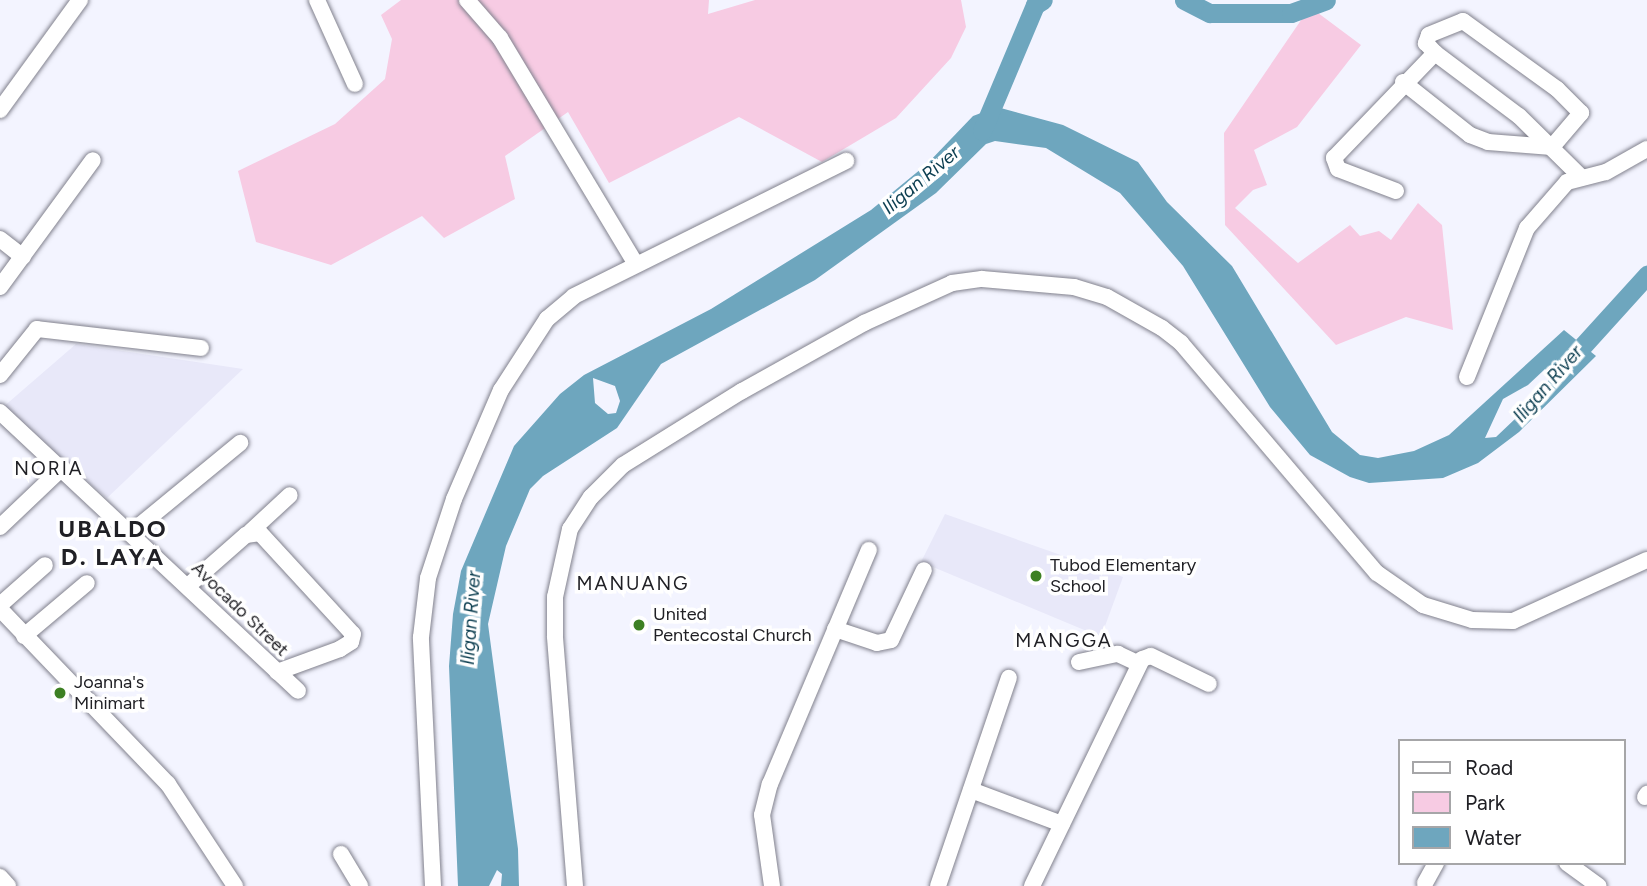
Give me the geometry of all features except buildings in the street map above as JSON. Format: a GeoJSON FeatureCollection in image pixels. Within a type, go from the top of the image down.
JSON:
{"type":"FeatureCollection","features":[{"type":"Feature","properties":{"kind":"street"},"geometry":{"type":"LineString","coordinates":[[0,110],[80,0]]}},
{"type":"Feature","properties":{"kind":"street"},"geometry":{"type":"LineString","coordinates":[[317,0],[355,84]]}},
{"type":"Feature","properties":{"kind":"street"},"geometry":{"type":"LineString","coordinates":[[467,0],[500,38],[636,264]]}},
{"type":"Feature","properties":{"kind":"street"},"geometry":{"type":"LineString","coordinates":[[1552,147],[1581,113],[1557,89],[1463,22],[1429,35],[1426,43],[1435,53],[1552,147],[1582,178]]}},
{"type":"Feature","properties":{"kind":"street"},"geometry":{"type":"LineString","coordinates":[[1396,191],[1338,169],[1333,163],[1340,148],[1403,82],[1435,53]]}},
{"type":"Feature","properties":{"kind":"street"},"geometry":{"type":"LineString","coordinates":[[1403,82],[1479,139],[1552,147]]}},
{"type":"Feature","properties":{"kind":"street"},"geometry":{"type":"LineString","coordinates":[[1467,377],[1527,228],[1558,189],[1582,178],[1606,172],[1647,149]]}},
{"type":"Feature","properties":{"kind":"street"},"geometry":{"type":"LineString","coordinates":[[0,288],[93,160]]}},
{"type":"Feature","properties":{"kind":"street"},"geometry":{"type":"LineString","coordinates":[[433,886],[421,637],[428,578],[454,499],[501,390],[529,342],[574,296],[846,161]]}},
{"type":"Feature","properties":{"kind":"street"},"geometry":{"type":"LineString","coordinates":[[0,239],[23,257]]}},
{"type":"Feature","properties":{"kind":"street"},"geometry":{"type":"LineString","coordinates":[[575,886],[555,636],[555,597],[570,529],[592,497],[623,465],[741,391],[864,323],[952,283],[982,279],[1074,287],[1107,297],[1162,328],[1181,344],[1377,573],[1423,605],[1472,620],[1513,621],[1647,560]]}},
{"type":"Feature","properties":{"kind":"street"},"geometry":{"type":"LineString","coordinates":[[0,375],[37,329],[201,348]]}},
{"type":"Feature","properties":{"kind":"street","name":"Avocado Street"},"geometry":{"type":"LineString","coordinates":[[0,412],[133,531],[298,691]]}},
{"type":"Feature","properties":{"kind":"street"},"geometry":{"type":"LineString","coordinates":[[133,531],[240,443]]}},
{"type":"Feature","properties":{"kind":"street"},"geometry":{"type":"LineString","coordinates":[[0,527],[62,468]]}},
{"type":"Feature","properties":{"kind":"street"},"geometry":{"type":"LineString","coordinates":[[188,585],[290,495]]}},
{"type":"Feature","properties":{"kind":"street"},"geometry":{"type":"LineString","coordinates":[[250,532],[260,533],[353,634],[351,642],[340,649],[277,672]]}},
{"type":"Feature","properties":{"kind":"street"},"geometry":{"type":"LineString","coordinates":[[772,886],[762,815],[784,748],[869,550]]}},
{"type":"Feature","properties":{"kind":"street"},"geometry":{"type":"LineString","coordinates":[[45,565],[0,607],[24,636],[168,784],[235,886]]}},
{"type":"Feature","properties":{"kind":"street"},"geometry":{"type":"LineString","coordinates":[[835,629],[877,643],[891,640],[924,570]]}},
{"type":"Feature","properties":{"kind":"street"},"geometry":{"type":"LineString","coordinates":[[24,636],[87,583]]}},
{"type":"Feature","properties":{"kind":"street"},"geometry":{"type":"LineString","coordinates":[[1079,663],[1118,654],[1139,664]]}},
{"type":"Feature","properties":{"kind":"street"},"geometry":{"type":"LineString","coordinates":[[1032,886],[1139,664],[1151,656],[1209,684]]}},
{"type":"Feature","properties":{"kind":"street"},"geometry":{"type":"LineString","coordinates":[[938,886],[1009,678]]}},
{"type":"Feature","properties":{"kind":"street"},"geometry":{"type":"LineString","coordinates":[[971,790],[1062,824]]}},
{"type":"Feature","properties":{"kind":"street"},"geometry":{"type":"LineString","coordinates":[[341,854],[360,886]]}},
{"type":"Feature","properties":{"kind":"street"},"geometry":{"type":"LineString","coordinates":[[1425,883],[1435,865]]}},
{"type":"Feature","properties":{"kind":"street"},"geometry":{"type":"LineString","coordinates":[[1570,865],[1599,886]]}},
{"type":"Feature","properties":{"kind":"street"},"geometry":{"type":"LineString","coordinates":[[0,877],[8,886]]}},
{"type":"Feature","properties":{"kind":"shaded area"},"geometry":{"type":"Polygon","coordinates":[[[76,344],[243,369],[107,498],[2,408],[76,344]]]}},
{"type":"Feature","properties":{"kind":"shaded area","name":"Tubod Elementary School"},"geometry":{"type":"Polygon","coordinates":[[[945,514],[1123,577],[1101,637],[921,562],[945,514]]]}},
{"type":"Feature","properties":{"kind":"green space"},"geometry":{"type":"Polygon","coordinates":[[[401,0],[709,0],[708,14],[755,0],[961,0],[966,27],[951,58],[896,118],[822,162],[739,117],[609,183],[568,112],[505,156],[515,199],[444,238],[422,216],[331,265],[256,242],[238,171],[335,124],[385,79],[392,39],[381,15],[401,0]]]}},
{"type":"Feature","properties":{"kind":"green space"},"geometry":{"type":"Polygon","coordinates":[[[1310,7],[1361,45],[1297,127],[1254,150],[1267,185],[1253,190],[1235,208],[1298,263],[1350,225],[1360,236],[1379,231],[1391,240],[1418,203],[1442,225],[1453,330],[1406,317],[1336,345],[1225,225],[1224,133],[1310,7]]]}},
{"type":"Feature","properties":{"kind":"water"},"geometry":{"type":"Polygon","coordinates":[[[997,107],[1063,125],[1138,162],[1167,202],[1232,266],[1332,432],[1360,455],[1378,458],[1414,451],[1449,435],[1564,330],[1596,356],[1519,432],[1478,463],[1443,478],[1369,483],[1350,477],[1310,455],[1270,407],[1183,266],[1120,193],[1046,148],[995,141],[986,144],[936,193],[815,280],[661,364],[617,428],[543,476],[530,489],[506,546],[488,624],[518,849],[519,886],[501,886],[502,874],[497,870],[489,886],[458,886],[449,666],[453,614],[461,571],[514,446],[560,394],[584,375],[711,309],[871,210],[927,164],[973,116],[997,107]],[[1545,369],[1528,385],[1503,399],[1485,438],[1496,437],[1539,396],[1551,376],[1545,369]],[[593,378],[595,403],[608,414],[616,413],[620,401],[615,386],[593,378]]]}},
{"type":"Feature","properties":{"kind":"waterway"},"geometry":{"type":"LineString","coordinates":[[982,131],[1035,5],[1043,0]]}},
{"type":"Feature","properties":{"kind":"waterway"},"geometry":{"type":"LineString","coordinates":[[1184,0],[1210,13],[1291,13],[1326,0]]}},
{"type":"Feature","properties":{"kind":"waterway","name":"Iligan River"},"geometry":{"type":"LineString","coordinates":[[1568,362],[1647,275]]}},
{"type":"Feature","properties":{"kind":"place","name":"Tubod Elementary School"},"geometry":{"type":"Point","coordinates":[1036,576]}},
{"type":"Feature","properties":{"kind":"place","name":"United Pentecostal Church"},"geometry":{"type":"Point","coordinates":[639,625]}},
{"type":"Feature","properties":{"kind":"place","name":"Joanna's Minimart"},"geometry":{"type":"Point","coordinates":[60,693]}},
{"type":"Feature","properties":{"kind":"district","name":"NORIA"},"geometry":{"type":"Point","coordinates":[49,469]}},
{"type":"Feature","properties":{"kind":"district","name":"UBALDO D. LAYA"},"geometry":{"type":"Point","coordinates":[113,543]}},
{"type":"Feature","properties":{"kind":"district","name":"MANUANG"},"geometry":{"type":"Point","coordinates":[633,584]}},
{"type":"Feature","properties":{"kind":"district","name":"MANGGA"},"geometry":{"type":"Point","coordinates":[1064,641]}}]}
